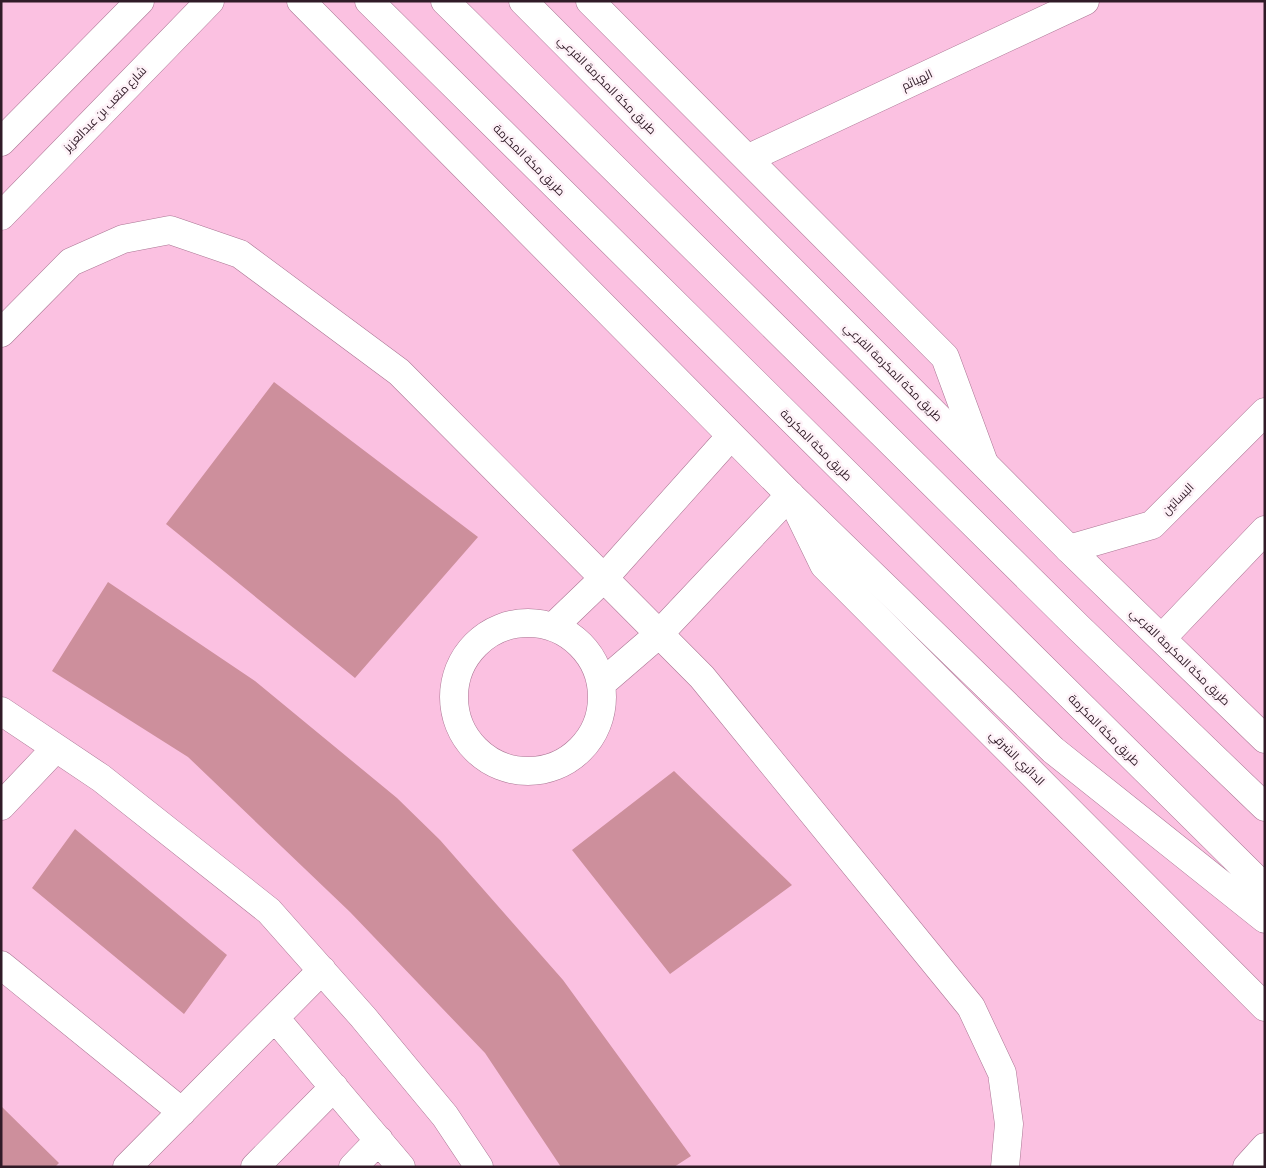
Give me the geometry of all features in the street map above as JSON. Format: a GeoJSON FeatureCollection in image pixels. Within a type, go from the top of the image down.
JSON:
{"type":"FeatureCollection","features":[{"type":"Feature","properties":{"kind":"main road"},"geometry":{"type":"LineString","coordinates":[[1,142],[140,1]]}},
{"type":"Feature","properties":{"kind":"main road","name":"شارع متعب بن عبدالعزيز"},"geometry":{"type":"LineString","coordinates":[[1,216],[210,1]]}},
{"type":"Feature","properties":{"kind":"main road"},"geometry":{"type":"LineString","coordinates":[[301,1],[730,437],[1053,750],[1265,919]]}},
{"type":"Feature","properties":{"kind":"main road","name":"طريق مكة المكرمة"},"geometry":{"type":"LineString","coordinates":[[369,1],[1265,888]]}},
{"type":"Feature","properties":{"kind":"main road"},"geometry":{"type":"LineString","coordinates":[[445,1],[1071,620],[1265,807]]}},
{"type":"Feature","properties":{"kind":"main road","name":"طريق مكة المكرمة الفرعي"},"geometry":{"type":"LineString","coordinates":[[523,1],[1068,549],[1265,739]]}},
{"type":"Feature","properties":{"kind":"main road"},"geometry":{"type":"LineString","coordinates":[[590,1],[749,158],[945,357],[984,463]]}},
{"type":"Feature","properties":{"kind":"main road","name":"الهياثم"},"geometry":{"type":"LineString","coordinates":[[749,158],[1085,1]]}},
{"type":"Feature","properties":{"kind":"main road"},"geometry":{"type":"LineString","coordinates":[[1,333],[72,262],[123,239],[170,230],[240,254],[399,372],[702,677],[971,1008],[1002,1073],[1009,1124],[1005,1167]]}},
{"type":"Feature","properties":{"kind":"main road","name":"البساتين"},"geometry":{"type":"LineString","coordinates":[[1068,549],[1152,525],[1265,412]]}},
{"type":"Feature","properties":{"kind":"main road"},"geometry":{"type":"LineString","coordinates":[[553,627],[604,578],[730,437]]}},
{"type":"Feature","properties":{"kind":"main road"},"geometry":{"type":"LineString","coordinates":[[601,684],[659,634],[790,495]]}},
{"type":"Feature","properties":{"kind":"main road","name":"الدائري الشرقي"},"geometry":{"type":"LineString","coordinates":[[790,495],[824,565],[1265,1007]]}},
{"type":"Feature","properties":{"kind":"main road"},"geometry":{"type":"LineString","coordinates":[[1162,638],[1265,530]]}},
{"type":"Feature","properties":{"kind":"main road"},"geometry":{"type":"LineString","coordinates":[[527,623],[553,627],[570,636],[584,650],[595,666],[601,684],[601,711],[592,735],[575,754],[553,767],[528,772],[503,767],[480,754],[464,735],[455,710],[455,685],[464,660],[480,640],[502,628],[527,623]]}},
{"type":"Feature","properties":{"kind":"main road"},"geometry":{"type":"LineString","coordinates":[[1,711],[100,778],[269,911],[363,1016],[445,1116],[479,1167]]}},
{"type":"Feature","properties":{"kind":"main road"},"geometry":{"type":"LineString","coordinates":[[1,806],[56,748]]}},
{"type":"Feature","properties":{"kind":"main road"},"geometry":{"type":"LineString","coordinates":[[1,965],[182,1112]]}},
{"type":"Feature","properties":{"kind":"main road"},"geometry":{"type":"LineString","coordinates":[[127,1167],[322,970]]}},
{"type":"Feature","properties":{"kind":"main road"},"geometry":{"type":"LineString","coordinates":[[275,1018],[401,1167]]}},
{"type":"Feature","properties":{"kind":"main road"},"geometry":{"type":"LineString","coordinates":[[255,1167],[334,1087]]}},
{"type":"Feature","properties":{"kind":"main road"},"geometry":{"type":"LineString","coordinates":[[353,1167],[379,1140]]}},
{"type":"Feature","properties":{"kind":"main road"},"geometry":{"type":"LineString","coordinates":[[1247,1167],[1265,1147]]}},
{"type":"Feature","properties":{"kind":"building"},"geometry":{"type":"Polygon","coordinates":[[[274,382],[478,537],[355,678],[166,524],[274,382]]]}},
{"type":"Feature","properties":{"kind":"building"},"geometry":{"type":"Polygon","coordinates":[[[108,582],[255,681],[397,798],[440,840],[563,980],[691,1156],[674,1167],[561,1167],[485,1053],[350,912],[188,757],[52,671],[108,582]]]}},
{"type":"Feature","properties":{"kind":"building"},"geometry":{"type":"Polygon","coordinates":[[[674,771],[792,885],[670,974],[572,850],[674,771]]]}},
{"type":"Feature","properties":{"kind":"building"},"geometry":{"type":"Polygon","coordinates":[[[75,829],[227,955],[184,1014],[32,888],[75,829]]]}},
{"type":"Feature","properties":{"kind":"building"},"geometry":{"type":"Polygon","coordinates":[[[1,1106],[59,1163],[55,1167],[1,1167],[1,1106]]]}}]}
